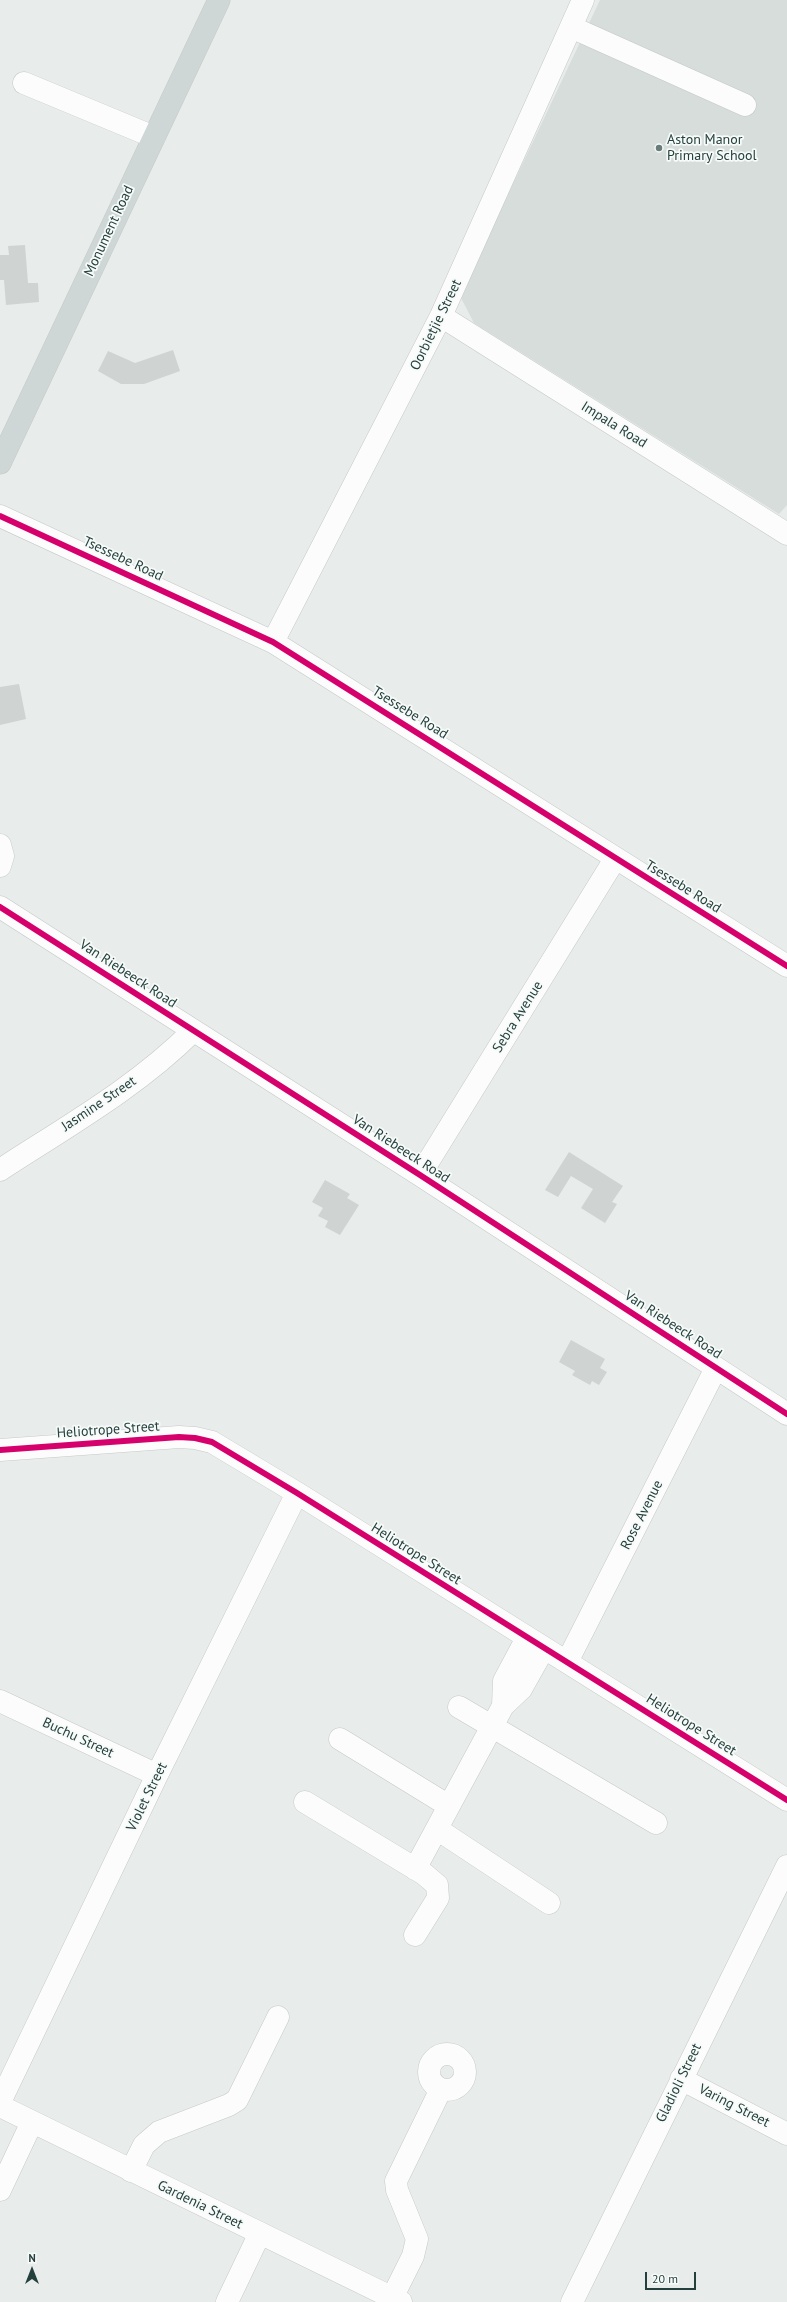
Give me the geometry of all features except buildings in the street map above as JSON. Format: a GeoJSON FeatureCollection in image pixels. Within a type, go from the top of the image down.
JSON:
{"type":"FeatureCollection","features":[{"type":"Feature","properties":{"kind":"main road","name":"Monument Road"},"geometry":{"type":"LineString","coordinates":[[0,463],[219,0]]}},
{"type":"Feature","properties":{"kind":"street","name":"Oorbietjie Street"},"geometry":{"type":"LineString","coordinates":[[273,642],[441,316],[584,0]]}},
{"type":"Feature","properties":{"kind":"street"},"geometry":{"type":"LineString","coordinates":[[571,27],[745,105]]}},
{"type":"Feature","properties":{"kind":"street"},"geometry":{"type":"LineString","coordinates":[[24,83],[154,137]]}},
{"type":"Feature","properties":{"kind":"street","name":"Impala Road"},"geometry":{"type":"LineString","coordinates":[[441,316],[786,531]]}},
{"type":"Feature","properties":{"kind":"street","name":"Tsessebe Road"},"geometry":{"type":"LineString","coordinates":[[0,516],[273,642],[386,712],[615,859],[787,966]]}},
{"type":"Feature","properties":{"kind":"street"},"geometry":{"type":"LineString","coordinates":[[0,845],[4,856],[0,866]]}},
{"type":"Feature","properties":{"kind":"street","name":"Sebra Avenue"},"geometry":{"type":"LineString","coordinates":[[420,1175],[615,859]]}},
{"type":"Feature","properties":{"kind":"street","name":"Van Riebeeck Road"},"geometry":{"type":"LineString","coordinates":[[0,907],[420,1175],[787,1414]]}},
{"type":"Feature","properties":{"kind":"street","name":"Jasmine Street"},"geometry":{"type":"LineString","coordinates":[[0,1170],[112,1097],[166,1058],[193,1031]]}},
{"type":"Feature","properties":{"kind":"street","name":"Rose Avenue"},"geometry":{"type":"LineString","coordinates":[[567,1662],[716,1368]]}},
{"type":"Feature","properties":{"kind":"street","name":"Heliotrope Street"},"geometry":{"type":"LineString","coordinates":[[0,1450],[179,1437],[196,1438],[223,1447],[787,1800]]}},
{"type":"Feature","properties":{"kind":"street","name":"Violet Street"},"geometry":{"type":"LineString","coordinates":[[0,2102],[157,1775],[298,1493]]}},
{"type":"Feature","properties":{"kind":"street"},"geometry":{"type":"LineString","coordinates":[[415,1869],[503,1706],[521,1689],[536,1643]]}},
{"type":"Feature","properties":{"kind":"street","name":"Buchu Street"},"geometry":{"type":"LineString","coordinates":[[0,1701],[157,1775]]}},
{"type":"Feature","properties":{"kind":"street"},"geometry":{"type":"LineString","coordinates":[[459,1706],[492,1727],[656,1823]]}},
{"type":"Feature","properties":{"kind":"street"},"geometry":{"type":"LineString","coordinates":[[340,1739],[449,1806]]}},
{"type":"Feature","properties":{"kind":"street"},"geometry":{"type":"LineString","coordinates":[[305,1802],[432,1880],[439,1891],[436,1903],[415,1935]]}},
{"type":"Feature","properties":{"kind":"street"},"geometry":{"type":"LineString","coordinates":[[437,1829],[549,1903]]}},
{"type":"Feature","properties":{"kind":"street","name":"Gladioli Street"},"geometry":{"type":"LineString","coordinates":[[572,2302],[680,2079],[787,1866]]}},
{"type":"Feature","properties":{"kind":"street"},"geometry":{"type":"LineString","coordinates":[[131,2171],[144,2145],[159,2132],[230,2105],[237,2100],[278,2017]]}},
{"type":"Feature","properties":{"kind":"street","name":"Varing Street"},"geometry":{"type":"LineString","coordinates":[[680,2079],[787,2134]]}},
{"type":"Feature","properties":{"kind":"street"},"geometry":{"type":"LineString","coordinates":[[397,2300],[413,2256],[417,2239],[397,2190],[396,2181],[441,2088]]}},
{"type":"Feature","properties":{"kind":"street","name":"Gardenia Street"},"geometry":{"type":"LineString","coordinates":[[0,2106],[397,2300]]}},
{"type":"Feature","properties":{"kind":"street"},"geometry":{"type":"LineString","coordinates":[[0,2190],[32,2122]]}},
{"type":"Feature","properties":{"kind":"street"},"geometry":{"type":"LineString","coordinates":[[227,2302],[260,2234]]}},
{"type":"Feature","properties":{"kind":"shaded area","name":"Aston Manor Primary School"},"geometry":{"type":"Polygon","coordinates":[[[600,0],[787,0],[787,505],[779,514],[474,323],[460,296],[600,0]]]}},
{"type":"Feature","properties":{"kind":"cycle path"},"geometry":{"type":"LineString","coordinates":[[0,516],[273,642],[787,966]]}},
{"type":"Feature","properties":{"kind":"cycle path"},"geometry":{"type":"LineString","coordinates":[[0,907],[420,1175],[787,1414]]}},
{"type":"Feature","properties":{"kind":"cycle path"},"geometry":{"type":"LineString","coordinates":[[0,1450],[179,1437],[195,1438],[212,1442],[297,1493],[787,1800]]}},
{"type":"Feature","properties":{"kind":"place","name":"Aston Manor Primary School"},"geometry":{"type":"Point","coordinates":[659,148]}}]}
